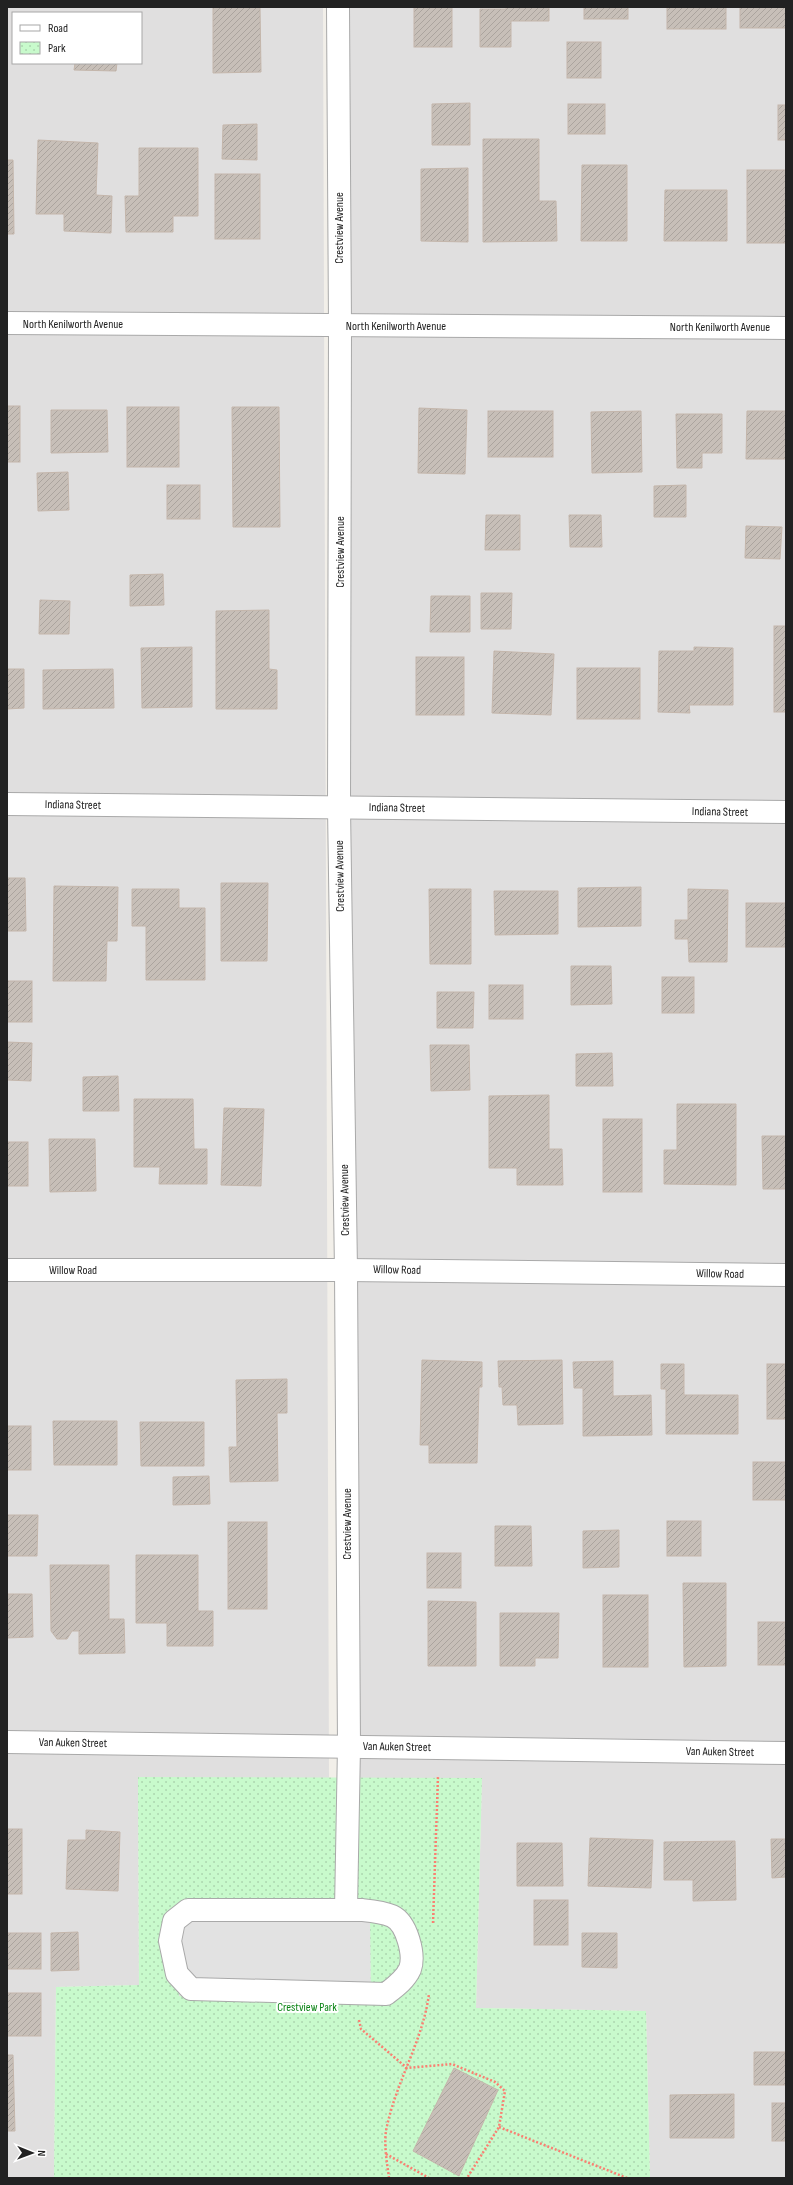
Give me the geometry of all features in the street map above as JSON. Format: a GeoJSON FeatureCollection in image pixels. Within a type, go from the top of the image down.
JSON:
{"type":"FeatureCollection","features":[{"type":"Feature","properties":{"kind":"street","name":"Crestview Avenue"},"geometry":{"type":"LineString","coordinates":[[338,7],[340,326],[339,808],[346,1270],[349,1746],[346,1910]]}},
{"type":"Feature","properties":{"kind":"street","name":"North Kenilworth Avenue"},"geometry":{"type":"LineString","coordinates":[[7,323],[786,328]]}},
{"type":"Feature","properties":{"kind":"street","name":"Indiana Street"},"geometry":{"type":"LineString","coordinates":[[7,804],[786,812]]}},
{"type":"Feature","properties":{"kind":"street","name":"Willow Road"},"geometry":{"type":"LineString","coordinates":[[7,1270],[346,1270],[786,1275]]}},
{"type":"Feature","properties":{"kind":"street","name":"Van Auken Street"},"geometry":{"type":"LineString","coordinates":[[7,1742],[349,1746],[786,1754]]}},
{"type":"Feature","properties":{"kind":"street"},"geometry":{"type":"LineString","coordinates":[[188,1910],[346,1910],[378,1912],[394,1917],[405,1930],[410,1940],[410,1969],[400,1983],[386,1994],[191,1989],[177,1974],[170,1941],[174,1921],[188,1910]]}},
{"type":"Feature","properties":{"kind":"path"},"geometry":{"type":"LineString","coordinates":[[359,1993],[358,2016],[361,2028],[407,2068],[452,2064],[494,2082],[505,2091],[499,2127],[467,2178]]}},
{"type":"Feature","properties":{"kind":"path"},"geometry":{"type":"LineString","coordinates":[[499,2127],[628,2178]]}},
{"type":"Feature","properties":{"kind":"path"},"geometry":{"type":"LineString","coordinates":[[386,2153],[429,2178]]}},
{"type":"Feature","properties":{"kind":"shaded area"},"geometry":{"type":"Polygon","coordinates":[[[7,7],[323,7],[329,1779],[138,1778],[139,1985],[56,1987],[54,2178],[7,2178],[7,7]]]}},
{"type":"Feature","properties":{"kind":"shaded area"},"geometry":{"type":"Polygon","coordinates":[[[342,7],[786,7],[786,2178],[650,2178],[646,2011],[476,2008],[482,1778],[360,1779],[342,7]]]}},
{"type":"Feature","properties":{"kind":"shaded area"},"geometry":{"type":"Polygon","coordinates":[[[176,1910],[370,1913],[371,1998],[179,1996],[176,1910]]]}},
{"type":"Feature","properties":{"kind":"green space","name":"Crestview Park"},"geometry":{"type":"Polygon","coordinates":[[[138,1777],[482,1778],[476,2008],[646,2011],[650,2178],[54,2178],[56,1987],[139,1985],[138,1777]]]}},
{"type":"Feature","properties":{"kind":"building"},"geometry":{"type":"Polygon","coordinates":[[[213,7],[260,7],[261,72],[213,73],[213,7]]]}},
{"type":"Feature","properties":{"kind":"building"},"geometry":{"type":"Polygon","coordinates":[[[414,7],[452,7],[452,47],[414,47],[414,7]]]}},
{"type":"Feature","properties":{"kind":"building"},"geometry":{"type":"Polygon","coordinates":[[[506,7],[549,7],[549,21],[511,21],[511,47],[480,47],[480,9],[506,9],[506,7]]]}},
{"type":"Feature","properties":{"kind":"building"},"geometry":{"type":"Polygon","coordinates":[[[584,7],[628,7],[628,19],[584,19],[584,7]]]}},
{"type":"Feature","properties":{"kind":"building"},"geometry":{"type":"Polygon","coordinates":[[[667,7],[726,7],[726,29],[667,29],[667,7]]]}},
{"type":"Feature","properties":{"kind":"building"},"geometry":{"type":"Polygon","coordinates":[[[740,7],[786,7],[786,28],[740,28],[740,7]]]}},
{"type":"Feature","properties":{"kind":"building"},"geometry":{"type":"Polygon","coordinates":[[[567,42],[601,42],[601,78],[567,78],[567,42]]]}},
{"type":"Feature","properties":{"kind":"building"},"geometry":{"type":"Polygon","coordinates":[[[75,64],[117,64],[116,71],[74,70],[75,64]]]}},
{"type":"Feature","properties":{"kind":"building"},"geometry":{"type":"Polygon","coordinates":[[[470,103],[470,145],[432,145],[432,104],[470,103]]]}},
{"type":"Feature","properties":{"kind":"building"},"geometry":{"type":"Polygon","coordinates":[[[568,104],[605,104],[605,134],[568,134],[568,104]]]}},
{"type":"Feature","properties":{"kind":"building"},"geometry":{"type":"Polygon","coordinates":[[[778,105],[786,105],[786,140],[778,140],[778,105]]]}},
{"type":"Feature","properties":{"kind":"building"},"geometry":{"type":"Polygon","coordinates":[[[257,124],[257,160],[222,159],[223,125],[257,124]]]}},
{"type":"Feature","properties":{"kind":"building"},"geometry":{"type":"Polygon","coordinates":[[[483,139],[539,139],[539,201],[556,201],[557,241],[483,242],[483,139]]]}},
{"type":"Feature","properties":{"kind":"building"},"geometry":{"type":"Polygon","coordinates":[[[38,140],[98,143],[96,195],[112,196],[111,233],[64,231],[64,214],[36,214],[38,140]]]}},
{"type":"Feature","properties":{"kind":"building"},"geometry":{"type":"Polygon","coordinates":[[[139,148],[198,148],[198,216],[173,216],[173,232],[126,232],[125,196],[139,196],[139,148]]]}},
{"type":"Feature","properties":{"kind":"building"},"geometry":{"type":"Polygon","coordinates":[[[7,160],[13,160],[14,234],[7,234],[7,160]]]}},
{"type":"Feature","properties":{"kind":"building"},"geometry":{"type":"Polygon","coordinates":[[[582,165],[627,165],[627,241],[581,241],[582,165]]]}},
{"type":"Feature","properties":{"kind":"building"},"geometry":{"type":"Polygon","coordinates":[[[468,168],[468,242],[421,241],[421,169],[468,168]]]}},
{"type":"Feature","properties":{"kind":"building"},"geometry":{"type":"Polygon","coordinates":[[[747,170],[786,170],[786,243],[747,243],[747,170]]]}},
{"type":"Feature","properties":{"kind":"building"},"geometry":{"type":"Polygon","coordinates":[[[215,174],[260,174],[260,239],[215,239],[215,174]]]}},
{"type":"Feature","properties":{"kind":"building"},"geometry":{"type":"Polygon","coordinates":[[[665,190],[727,190],[727,241],[664,241],[665,190]]]}},
{"type":"Feature","properties":{"kind":"building"},"geometry":{"type":"Polygon","coordinates":[[[7,406],[20,406],[20,462],[7,462],[7,406]]]}},
{"type":"Feature","properties":{"kind":"building"},"geometry":{"type":"Polygon","coordinates":[[[127,407],[179,407],[179,467],[127,467],[127,407]]]}},
{"type":"Feature","properties":{"kind":"building"},"geometry":{"type":"Polygon","coordinates":[[[232,407],[279,407],[280,527],[233,527],[232,407]]]}},
{"type":"Feature","properties":{"kind":"building"},"geometry":{"type":"Polygon","coordinates":[[[419,408],[467,410],[465,474],[418,473],[419,408]]]}},
{"type":"Feature","properties":{"kind":"building"},"geometry":{"type":"Polygon","coordinates":[[[51,410],[107,410],[108,452],[51,453],[51,410]]]}},
{"type":"Feature","properties":{"kind":"building"},"geometry":{"type":"Polygon","coordinates":[[[488,411],[553,411],[553,457],[488,457],[488,411]]]}},
{"type":"Feature","properties":{"kind":"building"},"geometry":{"type":"Polygon","coordinates":[[[641,411],[642,472],[592,473],[591,412],[641,411]]]}},
{"type":"Feature","properties":{"kind":"building"},"geometry":{"type":"Polygon","coordinates":[[[747,411],[786,411],[786,459],[746,459],[747,411]]]}},
{"type":"Feature","properties":{"kind":"building"},"geometry":{"type":"Polygon","coordinates":[[[676,414],[722,414],[722,453],[702,453],[702,468],[677,468],[676,414]]]}},
{"type":"Feature","properties":{"kind":"building"},"geometry":{"type":"Polygon","coordinates":[[[68,472],[69,510],[38,511],[37,473],[68,472]]]}},
{"type":"Feature","properties":{"kind":"building"},"geometry":{"type":"Polygon","coordinates":[[[167,485],[200,485],[200,519],[167,519],[167,485]]]}},
{"type":"Feature","properties":{"kind":"building"},"geometry":{"type":"Polygon","coordinates":[[[686,485],[686,517],[654,517],[654,486],[686,485]]]}},
{"type":"Feature","properties":{"kind":"building"},"geometry":{"type":"Polygon","coordinates":[[[486,515],[520,515],[520,550],[485,550],[486,515]]]}},
{"type":"Feature","properties":{"kind":"building"},"geometry":{"type":"Polygon","coordinates":[[[569,515],[601,515],[602,547],[570,547],[569,515]]]}},
{"type":"Feature","properties":{"kind":"building"},"geometry":{"type":"Polygon","coordinates":[[[746,526],[782,527],[780,559],[745,558],[746,526]]]}},
{"type":"Feature","properties":{"kind":"building"},"geometry":{"type":"Polygon","coordinates":[[[163,574],[164,605],[130,606],[130,575],[163,574]]]}},
{"type":"Feature","properties":{"kind":"building"},"geometry":{"type":"Polygon","coordinates":[[[481,593],[512,593],[511,629],[481,629],[481,593]]]}},
{"type":"Feature","properties":{"kind":"building"},"geometry":{"type":"Polygon","coordinates":[[[431,596],[470,596],[470,632],[430,632],[431,596]]]}},
{"type":"Feature","properties":{"kind":"building"},"geometry":{"type":"Polygon","coordinates":[[[40,600],[70,601],[69,634],[39,634],[40,600]]]}},
{"type":"Feature","properties":{"kind":"building"},"geometry":{"type":"Polygon","coordinates":[[[269,610],[269,669],[277,670],[277,709],[216,709],[216,611],[269,610]]]}},
{"type":"Feature","properties":{"kind":"building"},"geometry":{"type":"Polygon","coordinates":[[[774,626],[786,626],[786,712],[774,712],[774,626]]]}},
{"type":"Feature","properties":{"kind":"building"},"geometry":{"type":"Polygon","coordinates":[[[192,647],[192,707],[142,708],[141,648],[192,647]]]}},
{"type":"Feature","properties":{"kind":"building"},"geometry":{"type":"Polygon","coordinates":[[[694,647],[733,648],[733,705],[689,705],[690,713],[658,712],[659,651],[694,651],[694,647]]]}},
{"type":"Feature","properties":{"kind":"building"},"geometry":{"type":"Polygon","coordinates":[[[494,651],[554,654],[551,715],[492,713],[494,651]]]}},
{"type":"Feature","properties":{"kind":"building"},"geometry":{"type":"Polygon","coordinates":[[[416,657],[464,657],[464,715],[416,715],[416,657]]]}},
{"type":"Feature","properties":{"kind":"building"},"geometry":{"type":"Polygon","coordinates":[[[577,668],[640,668],[640,719],[577,719],[577,668]]]}},
{"type":"Feature","properties":{"kind":"building"},"geometry":{"type":"Polygon","coordinates":[[[7,669],[24,669],[24,708],[7,709],[7,669]]]}},
{"type":"Feature","properties":{"kind":"building"},"geometry":{"type":"Polygon","coordinates":[[[113,669],[114,708],[43,709],[43,670],[113,669]]]}},
{"type":"Feature","properties":{"kind":"building"},"geometry":{"type":"Polygon","coordinates":[[[7,878],[25,878],[26,931],[7,931],[7,878]]]}},
{"type":"Feature","properties":{"kind":"building"},"geometry":{"type":"Polygon","coordinates":[[[221,883],[268,883],[267,961],[221,961],[221,883]]]}},
{"type":"Feature","properties":{"kind":"building"},"geometry":{"type":"Polygon","coordinates":[[[54,886],[118,887],[117,941],[107,941],[106,981],[53,981],[54,886]]]}},
{"type":"Feature","properties":{"kind":"building"},"geometry":{"type":"Polygon","coordinates":[[[641,887],[641,926],[578,927],[578,888],[641,887]]]}},
{"type":"Feature","properties":{"kind":"building"},"geometry":{"type":"Polygon","coordinates":[[[132,889],[179,889],[179,908],[205,908],[205,980],[146,980],[146,926],[132,926],[132,889]]]}},
{"type":"Feature","properties":{"kind":"building"},"geometry":{"type":"Polygon","coordinates":[[[429,889],[471,889],[471,964],[430,964],[429,889]]]}},
{"type":"Feature","properties":{"kind":"building"},"geometry":{"type":"Polygon","coordinates":[[[688,889],[728,890],[727,962],[689,962],[688,939],[675,939],[675,920],[688,920],[688,889]]]}},
{"type":"Feature","properties":{"kind":"building"},"geometry":{"type":"Polygon","coordinates":[[[494,891],[558,891],[558,934],[495,935],[494,891]]]}},
{"type":"Feature","properties":{"kind":"building"},"geometry":{"type":"Polygon","coordinates":[[[746,903],[786,903],[786,947],[746,947],[746,903]]]}},
{"type":"Feature","properties":{"kind":"building"},"geometry":{"type":"Polygon","coordinates":[[[571,966],[611,966],[612,1004],[571,1005],[571,966]]]}},
{"type":"Feature","properties":{"kind":"building"},"geometry":{"type":"Polygon","coordinates":[[[662,977],[694,977],[694,1013],[662,1013],[662,977]]]}},
{"type":"Feature","properties":{"kind":"building"},"geometry":{"type":"Polygon","coordinates":[[[7,981],[32,981],[32,1022],[7,1022],[7,981]]]}},
{"type":"Feature","properties":{"kind":"building"},"geometry":{"type":"Polygon","coordinates":[[[489,985],[523,985],[523,1019],[489,1019],[489,985]]]}},
{"type":"Feature","properties":{"kind":"building"},"geometry":{"type":"Polygon","coordinates":[[[437,992],[474,992],[473,1028],[437,1028],[437,992]]]}},
{"type":"Feature","properties":{"kind":"building"},"geometry":{"type":"Polygon","coordinates":[[[7,1042],[32,1043],[31,1081],[7,1080],[7,1042]]]}},
{"type":"Feature","properties":{"kind":"building"},"geometry":{"type":"Polygon","coordinates":[[[430,1045],[469,1045],[470,1090],[431,1091],[430,1045]]]}},
{"type":"Feature","properties":{"kind":"building"},"geometry":{"type":"Polygon","coordinates":[[[612,1053],[613,1086],[576,1086],[576,1054],[612,1053]]]}},
{"type":"Feature","properties":{"kind":"building"},"geometry":{"type":"Polygon","coordinates":[[[118,1076],[119,1111],[83,1111],[83,1077],[118,1076]]]}},
{"type":"Feature","properties":{"kind":"building"},"geometry":{"type":"Polygon","coordinates":[[[549,1095],[549,1149],[562,1149],[563,1185],[517,1185],[517,1168],[489,1168],[489,1096],[549,1095]]]}},
{"type":"Feature","properties":{"kind":"building"},"geometry":{"type":"Polygon","coordinates":[[[134,1099],[193,1099],[194,1149],[207,1149],[207,1184],[159,1184],[160,1167],[134,1167],[134,1099]]]}},
{"type":"Feature","properties":{"kind":"building"},"geometry":{"type":"Polygon","coordinates":[[[677,1104],[736,1104],[736,1185],[664,1184],[664,1150],[677,1150],[677,1104]]]}},
{"type":"Feature","properties":{"kind":"building"},"geometry":{"type":"Polygon","coordinates":[[[224,1108],[264,1109],[261,1186],[221,1185],[224,1108]]]}},
{"type":"Feature","properties":{"kind":"building"},"geometry":{"type":"Polygon","coordinates":[[[603,1119],[642,1119],[642,1192],[603,1192],[603,1119]]]}},
{"type":"Feature","properties":{"kind":"building"},"geometry":{"type":"Polygon","coordinates":[[[762,1136],[786,1136],[786,1189],[763,1189],[762,1136]]]}},
{"type":"Feature","properties":{"kind":"building"},"geometry":{"type":"Polygon","coordinates":[[[49,1139],[95,1139],[96,1191],[50,1192],[49,1139]]]}},
{"type":"Feature","properties":{"kind":"building"},"geometry":{"type":"Polygon","coordinates":[[[7,1142],[28,1142],[28,1186],[7,1186],[7,1142]]]}},
{"type":"Feature","properties":{"kind":"building"},"geometry":{"type":"Polygon","coordinates":[[[422,1360],[482,1362],[482,1387],[479,1387],[477,1463],[429,1463],[429,1445],[420,1445],[422,1360]]]}},
{"type":"Feature","properties":{"kind":"building"},"geometry":{"type":"Polygon","coordinates":[[[562,1360],[563,1424],[518,1425],[517,1405],[503,1405],[502,1387],[499,1387],[498,1361],[562,1360]]]}},
{"type":"Feature","properties":{"kind":"building"},"geometry":{"type":"Polygon","coordinates":[[[613,1361],[613,1396],[651,1395],[652,1435],[583,1436],[583,1388],[574,1388],[573,1362],[613,1361]]]}},
{"type":"Feature","properties":{"kind":"building"},"geometry":{"type":"Polygon","coordinates":[[[661,1364],[684,1364],[684,1395],[738,1395],[738,1434],[666,1434],[666,1389],[661,1389],[661,1364]]]}},
{"type":"Feature","properties":{"kind":"building"},"geometry":{"type":"Polygon","coordinates":[[[767,1364],[786,1364],[786,1419],[767,1419],[767,1364]]]}},
{"type":"Feature","properties":{"kind":"building"},"geometry":{"type":"Polygon","coordinates":[[[287,1379],[287,1413],[277,1413],[278,1481],[230,1482],[229,1447],[237,1447],[236,1380],[287,1379]]]}},
{"type":"Feature","properties":{"kind":"building"},"geometry":{"type":"Polygon","coordinates":[[[53,1421],[117,1421],[117,1465],[54,1465],[53,1421]]]}},
{"type":"Feature","properties":{"kind":"building"},"geometry":{"type":"Polygon","coordinates":[[[140,1422],[204,1422],[204,1466],[141,1466],[140,1422]]]}},
{"type":"Feature","properties":{"kind":"building"},"geometry":{"type":"Polygon","coordinates":[[[7,1426],[31,1426],[31,1470],[7,1470],[7,1426]]]}},
{"type":"Feature","properties":{"kind":"building"},"geometry":{"type":"Polygon","coordinates":[[[753,1462],[786,1462],[786,1500],[753,1500],[753,1462]]]}},
{"type":"Feature","properties":{"kind":"building"},"geometry":{"type":"Polygon","coordinates":[[[209,1476],[210,1504],[173,1505],[173,1477],[209,1476]]]}},
{"type":"Feature","properties":{"kind":"building"},"geometry":{"type":"Polygon","coordinates":[[[7,1515],[38,1515],[37,1556],[7,1556],[7,1515]]]}},
{"type":"Feature","properties":{"kind":"building"},"geometry":{"type":"Polygon","coordinates":[[[667,1521],[701,1521],[701,1556],[667,1556],[667,1521]]]}},
{"type":"Feature","properties":{"kind":"building"},"geometry":{"type":"Polygon","coordinates":[[[228,1522],[267,1522],[267,1609],[228,1609],[228,1522]]]}},
{"type":"Feature","properties":{"kind":"building"},"geometry":{"type":"Polygon","coordinates":[[[495,1526],[531,1526],[532,1566],[495,1566],[495,1526]]]}},
{"type":"Feature","properties":{"kind":"building"},"geometry":{"type":"Polygon","coordinates":[[[619,1530],[619,1567],[583,1568],[583,1531],[619,1530]]]}},
{"type":"Feature","properties":{"kind":"building"},"geometry":{"type":"Polygon","coordinates":[[[427,1553],[461,1553],[461,1588],[427,1588],[427,1553]]]}},
{"type":"Feature","properties":{"kind":"building"},"geometry":{"type":"Polygon","coordinates":[[[136,1555],[198,1555],[198,1611],[213,1611],[213,1646],[167,1646],[167,1623],[136,1623],[136,1555]]]}},
{"type":"Feature","properties":{"kind":"building"},"geometry":{"type":"Polygon","coordinates":[[[50,1565],[109,1565],[109,1619],[124,1619],[125,1653],[79,1654],[79,1631],[72,1631],[67,1639],[57,1639],[51,1631],[50,1565]]]}},
{"type":"Feature","properties":{"kind":"building"},"geometry":{"type":"Polygon","coordinates":[[[683,1583],[726,1583],[726,1666],[684,1667],[683,1583]]]}},
{"type":"Feature","properties":{"kind":"building"},"geometry":{"type":"Polygon","coordinates":[[[7,1594],[32,1594],[33,1637],[7,1638],[7,1594]]]}},
{"type":"Feature","properties":{"kind":"building"},"geometry":{"type":"Polygon","coordinates":[[[603,1595],[648,1595],[648,1667],[603,1667],[603,1595]]]}},
{"type":"Feature","properties":{"kind":"building"},"geometry":{"type":"Polygon","coordinates":[[[428,1601],[476,1602],[476,1666],[428,1666],[428,1601]]]}},
{"type":"Feature","properties":{"kind":"building"},"geometry":{"type":"Polygon","coordinates":[[[500,1613],[559,1613],[558,1658],[535,1658],[535,1666],[500,1666],[500,1613]]]}},
{"type":"Feature","properties":{"kind":"building"},"geometry":{"type":"Polygon","coordinates":[[[758,1622],[786,1622],[786,1665],[758,1665],[758,1622]]]}},
{"type":"Feature","properties":{"kind":"building"},"geometry":{"type":"Polygon","coordinates":[[[7,1829],[22,1829],[22,1894],[7,1894],[7,1829]]]}},
{"type":"Feature","properties":{"kind":"building"},"geometry":{"type":"Polygon","coordinates":[[[86,1830],[120,1832],[118,1891],[66,1889],[68,1840],[86,1840],[86,1830]]]}},
{"type":"Feature","properties":{"kind":"building"},"geometry":{"type":"Polygon","coordinates":[[[590,1838],[653,1840],[651,1888],[588,1886],[590,1838]]]}},
{"type":"Feature","properties":{"kind":"building"},"geometry":{"type":"Polygon","coordinates":[[[771,1839],[786,1839],[786,1877],[772,1878],[771,1839]]]}},
{"type":"Feature","properties":{"kind":"building"},"geometry":{"type":"Polygon","coordinates":[[[735,1841],[736,1900],[693,1901],[693,1880],[664,1880],[664,1842],[735,1841]]]}},
{"type":"Feature","properties":{"kind":"building"},"geometry":{"type":"Polygon","coordinates":[[[517,1843],[562,1843],[563,1886],[517,1886],[517,1843]]]}},
{"type":"Feature","properties":{"kind":"building"},"geometry":{"type":"Polygon","coordinates":[[[534,1900],[568,1900],[568,1945],[534,1945],[534,1900]]]}},
{"type":"Feature","properties":{"kind":"building"},"geometry":{"type":"Polygon","coordinates":[[[78,1932],[79,1970],[51,1971],[51,1933],[78,1932]]]}},
{"type":"Feature","properties":{"kind":"building"},"geometry":{"type":"Polygon","coordinates":[[[7,1933],[41,1933],[41,1969],[7,1969],[7,1933]]]}},
{"type":"Feature","properties":{"kind":"building"},"geometry":{"type":"Polygon","coordinates":[[[582,1933],[617,1933],[617,1968],[582,1967],[582,1933]]]}},
{"type":"Feature","properties":{"kind":"building"},"geometry":{"type":"Polygon","coordinates":[[[7,1993],[41,1993],[41,2036],[7,2036],[7,1993]]]}},
{"type":"Feature","properties":{"kind":"building"},"geometry":{"type":"Polygon","coordinates":[[[754,2052],[785,2052],[786,2085],[754,2085],[754,2052]]]}},
{"type":"Feature","properties":{"kind":"building"},"geometry":{"type":"Polygon","coordinates":[[[7,2055],[13,2055],[15,2131],[7,2131],[7,2055]]]}},
{"type":"Feature","properties":{"kind":"building"},"geometry":{"type":"Polygon","coordinates":[[[454,2068],[498,2090],[459,2176],[413,2151],[454,2068]]]}},
{"type":"Feature","properties":{"kind":"building"},"geometry":{"type":"Polygon","coordinates":[[[734,2094],[734,2138],[670,2138],[670,2095],[734,2094]]]}},
{"type":"Feature","properties":{"kind":"building"},"geometry":{"type":"Polygon","coordinates":[[[772,2103],[786,2103],[786,2141],[772,2141],[772,2103]]]}}]}
